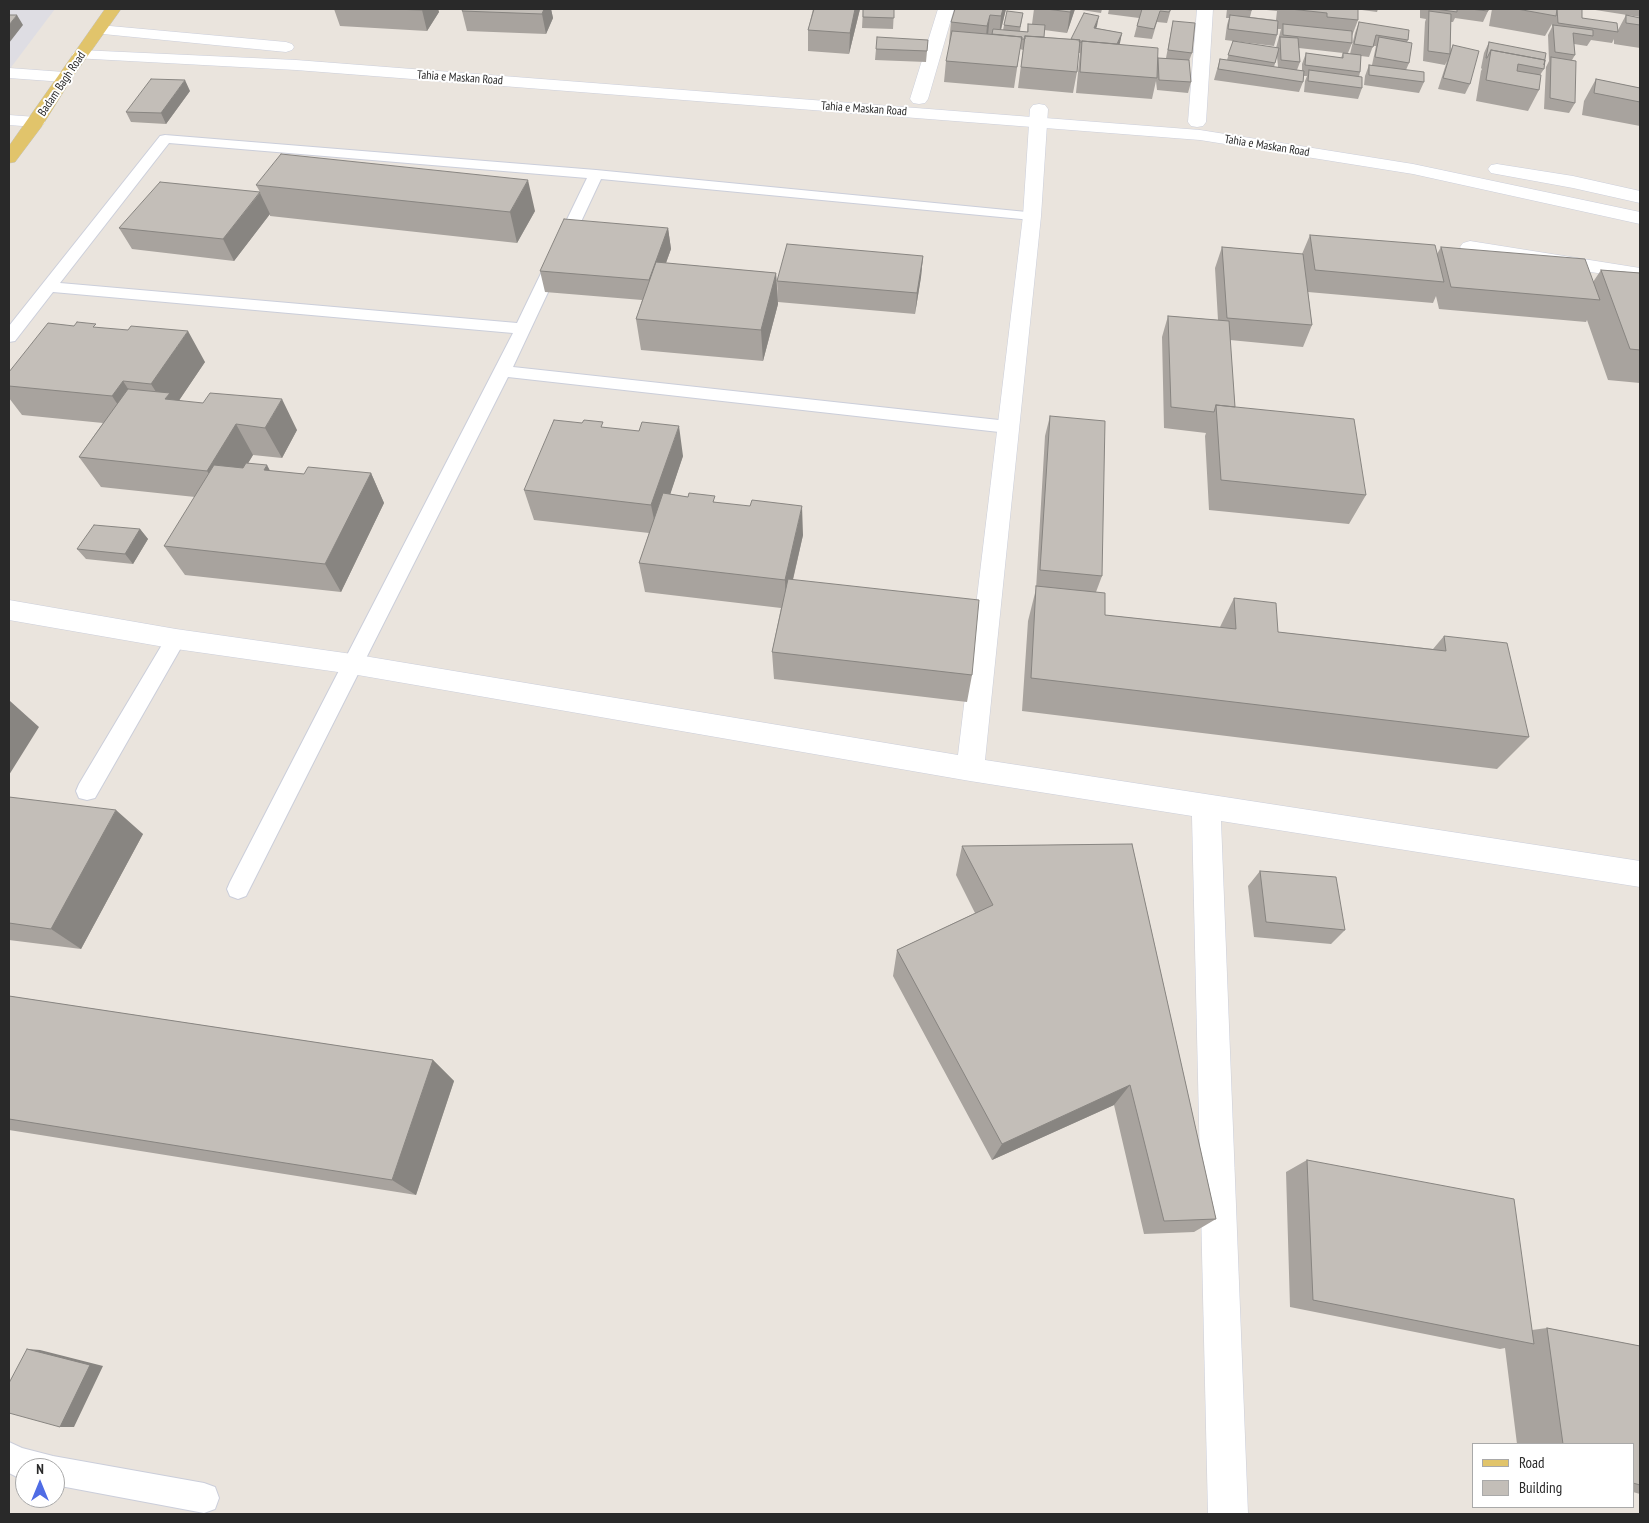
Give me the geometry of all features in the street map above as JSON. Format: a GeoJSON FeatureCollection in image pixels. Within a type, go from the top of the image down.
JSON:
{"type":"FeatureCollection","features":[{"type":"Feature","properties":{"kind":"main road","name":"Badam Bagh Road"},"geometry":{"type":"LineString","coordinates":[[9,158],[36,122],[64,77],[114,9]]}},
{"type":"Feature","properties":{"kind":"main road"},"geometry":{"type":"LineString","coordinates":[[918,99],[946,9]]}},
{"type":"Feature","properties":{"kind":"main road"},"geometry":{"type":"LineString","coordinates":[[1197,122],[1205,9]]}},
{"type":"Feature","properties":{"kind":"main road"},"geometry":{"type":"LineString","coordinates":[[99,30],[298,48]]}},
{"type":"Feature","properties":{"kind":"main road","name":"Tahia e Maskan Road"},"geometry":{"type":"LineString","coordinates":[[328,51],[506,68],[918,99],[1039,116],[1200,135],[1413,169],[1640,218]]}},
{"type":"Feature","properties":{"kind":"main road","name":"Tahia e Maskan Road"},"geometry":{"type":"LineString","coordinates":[[80,55],[296,65],[1039,116],[1197,122],[1325,139],[1573,182],[1640,197]]}},
{"type":"Feature","properties":{"kind":"main road"},"geometry":{"type":"LineString","coordinates":[[9,73],[64,77]]}},
{"type":"Feature","properties":{"kind":"main road"},"geometry":{"type":"LineString","coordinates":[[970,769],[1032,216],[1039,116]]}},
{"type":"Feature","properties":{"kind":"main road"},"geometry":{"type":"LineString","coordinates":[[9,120],[36,122]]}},
{"type":"Feature","properties":{"kind":"main road"},"geometry":{"type":"LineString","coordinates":[[1470,247],[1640,274]]}},
{"type":"Feature","properties":{"kind":"main road"},"geometry":{"type":"LineString","coordinates":[[9,610],[176,639],[352,664],[970,769],[1640,874]]}},
{"type":"Feature","properties":{"kind":"main road"},"geometry":{"type":"LineString","coordinates":[[1206,806],[1228,1514]]}},
{"type":"Feature","properties":{"kind":"lane"},"geometry":{"type":"LineString","coordinates":[[9,336],[165,139],[596,174],[1032,216]]}},
{"type":"Feature","properties":{"kind":"lane"},"geometry":{"type":"LineString","coordinates":[[238,889],[503,371],[596,174]]}},
{"type":"Feature","properties":{"kind":"lane"},"geometry":{"type":"LineString","coordinates":[[48,287],[523,329]]}},
{"type":"Feature","properties":{"kind":"lane"},"geometry":{"type":"LineString","coordinates":[[503,371],[1008,427]]}},
{"type":"Feature","properties":{"kind":"lane"},"geometry":{"type":"LineString","coordinates":[[87,791],[176,639]]}},
{"type":"Feature","properties":{"kind":"lane"},"geometry":{"type":"LineString","coordinates":[[65,1472],[204,1498]]}},
{"type":"Feature","properties":{"kind":"shaded area"},"geometry":{"type":"Polygon","coordinates":[[[9,9],[55,9],[9,70],[9,9]]]}},
{"type":"Feature","properties":{"kind":"building"},"geometry":{"type":"Polygon","coordinates":[[[391,9],[423,9],[422,10],[391,9]]]}},
{"type":"Feature","properties":{"kind":"building"},"geometry":{"type":"Polygon","coordinates":[[[463,9],[544,9],[542,14],[462,11],[463,9]]]}},
{"type":"Feature","properties":{"kind":"building"},"geometry":{"type":"Polygon","coordinates":[[[814,9],[855,9],[850,33],[808,30],[814,9]]]}},
{"type":"Feature","properties":{"kind":"building"},"geometry":{"type":"Polygon","coordinates":[[[863,9],[894,9],[894,18],[863,17],[863,9]]]}},
{"type":"Feature","properties":{"kind":"building"},"geometry":{"type":"Polygon","coordinates":[[[955,9],[1003,9],[1001,16],[990,15],[987,26],[951,22],[955,9]]]}},
{"type":"Feature","properties":{"kind":"building"},"geometry":{"type":"Polygon","coordinates":[[[1046,9],[1072,9],[1070,12],[1046,9]]]}},
{"type":"Feature","properties":{"kind":"building"},"geometry":{"type":"Polygon","coordinates":[[[1142,9],[1171,9],[1169,12],[1160,11],[1154,29],[1137,26],[1142,9]]]}},
{"type":"Feature","properties":{"kind":"building"},"geometry":{"type":"Polygon","coordinates":[[[1290,9],[1358,9],[1358,20],[1327,17],[1327,13],[1290,9]]]}},
{"type":"Feature","properties":{"kind":"building"},"geometry":{"type":"Polygon","coordinates":[[[1435,9],[1457,9],[1457,12],[1435,9]]]}},
{"type":"Feature","properties":{"kind":"building"},"geometry":{"type":"Polygon","coordinates":[[[1470,9],[1488,9],[1488,11],[1470,9]]]}},
{"type":"Feature","properties":{"kind":"building"},"geometry":{"type":"Polygon","coordinates":[[[1517,9],[1557,9],[1556,16],[1517,9]]]}},
{"type":"Feature","properties":{"kind":"building"},"geometry":{"type":"Polygon","coordinates":[[[1557,9],[1582,9],[1582,18],[1617,23],[1618,32],[1558,23],[1557,9]]]}},
{"type":"Feature","properties":{"kind":"building"},"geometry":{"type":"Polygon","coordinates":[[[1007,11],[1023,13],[1020,27],[1004,25],[1007,11]]]}},
{"type":"Feature","properties":{"kind":"building"},"geometry":{"type":"Polygon","coordinates":[[[1429,11],[1451,14],[1450,54],[1428,51],[1429,11]]]}},
{"type":"Feature","properties":{"kind":"building"},"geometry":{"type":"Polygon","coordinates":[[[1084,13],[1099,16],[1094,28],[1122,33],[1117,44],[1079,42],[1080,40],[1071,39],[1084,13]]]}},
{"type":"Feature","properties":{"kind":"building"},"geometry":{"type":"Polygon","coordinates":[[[9,15],[17,15],[9,25],[9,15]]]}},
{"type":"Feature","properties":{"kind":"building"},"geometry":{"type":"Polygon","coordinates":[[[1230,15],[1278,21],[1277,35],[1228,29],[1230,15]]]}},
{"type":"Feature","properties":{"kind":"building"},"geometry":{"type":"Polygon","coordinates":[[[1626,15],[1640,18],[1640,25],[1626,23],[1626,15]]]}},
{"type":"Feature","properties":{"kind":"building"},"geometry":{"type":"Polygon","coordinates":[[[1173,21],[1195,23],[1192,53],[1168,50],[1173,21]]]}},
{"type":"Feature","properties":{"kind":"building"},"geometry":{"type":"Polygon","coordinates":[[[1359,22],[1409,30],[1408,40],[1376,35],[1373,47],[1354,44],[1359,22]]]}},
{"type":"Feature","properties":{"kind":"building"},"geometry":{"type":"Polygon","coordinates":[[[1028,24],[1045,25],[1044,37],[1025,36],[1025,39],[1021,39],[1022,37],[992,34],[993,29],[1028,32],[1028,24]]]}},
{"type":"Feature","properties":{"kind":"building"},"geometry":{"type":"Polygon","coordinates":[[[1283,24],[1352,31],[1352,43],[1283,35],[1283,24]]]}},
{"type":"Feature","properties":{"kind":"building"},"geometry":{"type":"Polygon","coordinates":[[[1553,25],[1593,30],[1593,36],[1573,33],[1575,55],[1555,52],[1553,25]]]}},
{"type":"Feature","properties":{"kind":"building"},"geometry":{"type":"Polygon","coordinates":[[[952,31],[1022,37],[1017,67],[946,61],[952,31]]]}},
{"type":"Feature","properties":{"kind":"building"},"geometry":{"type":"Polygon","coordinates":[[[1025,36],[1080,40],[1077,72],[1021,67],[1025,36]]]}},
{"type":"Feature","properties":{"kind":"building"},"geometry":{"type":"Polygon","coordinates":[[[877,37],[928,40],[927,51],[876,49],[877,37]]]}},
{"type":"Feature","properties":{"kind":"building"},"geometry":{"type":"Polygon","coordinates":[[[1280,37],[1298,38],[1300,62],[1281,60],[1280,37]]]}},
{"type":"Feature","properties":{"kind":"building"},"geometry":{"type":"Polygon","coordinates":[[[1379,37],[1412,43],[1409,63],[1375,57],[1379,37]]]}},
{"type":"Feature","properties":{"kind":"building"},"geometry":{"type":"Polygon","coordinates":[[[1082,41],[1158,48],[1157,78],[1080,72],[1082,41]]]}},
{"type":"Feature","properties":{"kind":"building"},"geometry":{"type":"Polygon","coordinates":[[[1233,41],[1279,48],[1275,63],[1228,55],[1233,41]]]}},
{"type":"Feature","properties":{"kind":"building"},"geometry":{"type":"Polygon","coordinates":[[[1489,42],[1546,53],[1545,60],[1491,50],[1486,58],[1489,42]]]}},
{"type":"Feature","properties":{"kind":"building"},"geometry":{"type":"Polygon","coordinates":[[[1453,45],[1479,51],[1470,84],[1443,78],[1453,45]]]}},
{"type":"Feature","properties":{"kind":"building"},"geometry":{"type":"Polygon","coordinates":[[[1491,50],[1545,60],[1544,69],[1518,64],[1517,71],[1541,75],[1539,90],[1486,80],[1491,50]]]}},
{"type":"Feature","properties":{"kind":"building"},"geometry":{"type":"Polygon","coordinates":[[[1306,53],[1343,58],[1343,53],[1361,55],[1360,72],[1305,65],[1306,53]]]}},
{"type":"Feature","properties":{"kind":"building"},"geometry":{"type":"Polygon","coordinates":[[[1551,57],[1576,61],[1575,103],[1550,98],[1551,57]]]}},
{"type":"Feature","properties":{"kind":"building"},"geometry":{"type":"Polygon","coordinates":[[[1158,58],[1189,60],[1191,82],[1159,80],[1158,58]]]}},
{"type":"Feature","properties":{"kind":"building"},"geometry":{"type":"Polygon","coordinates":[[[1220,59],[1304,71],[1303,82],[1218,69],[1220,59]]]}},
{"type":"Feature","properties":{"kind":"building"},"geometry":{"type":"Polygon","coordinates":[[[1369,65],[1424,72],[1424,82],[1369,75],[1369,65]]]}},
{"type":"Feature","properties":{"kind":"building"},"geometry":{"type":"Polygon","coordinates":[[[1309,70],[1362,77],[1362,88],[1308,81],[1309,70]]]}},
{"type":"Feature","properties":{"kind":"building"},"geometry":{"type":"Polygon","coordinates":[[[151,79],[185,80],[161,113],[126,112],[151,79]]]}},
{"type":"Feature","properties":{"kind":"building"},"geometry":{"type":"Polygon","coordinates":[[[1596,79],[1640,88],[1640,102],[1594,93],[1596,79]]]}},
{"type":"Feature","properties":{"kind":"building"},"geometry":{"type":"Polygon","coordinates":[[[281,154],[528,180],[510,212],[256,185],[281,154]]]}},
{"type":"Feature","properties":{"kind":"building"},"geometry":{"type":"Polygon","coordinates":[[[160,182],[260,192],[223,239],[119,228],[160,182]]]}},
{"type":"Feature","properties":{"kind":"building"},"geometry":{"type":"Polygon","coordinates":[[[564,219],[668,228],[649,280],[540,271],[564,219]]]}},
{"type":"Feature","properties":{"kind":"building"},"geometry":{"type":"Polygon","coordinates":[[[1310,235],[1435,245],[1444,282],[1315,270],[1310,235]]]}},
{"type":"Feature","properties":{"kind":"building"},"geometry":{"type":"Polygon","coordinates":[[[787,244],[923,256],[917,293],[777,281],[787,244]]]}},
{"type":"Feature","properties":{"kind":"building"},"geometry":{"type":"Polygon","coordinates":[[[1222,247],[1303,254],[1312,325],[1227,318],[1222,247]]]}},
{"type":"Feature","properties":{"kind":"building"},"geometry":{"type":"Polygon","coordinates":[[[1441,247],[1585,259],[1600,300],[1451,287],[1441,247]]]}},
{"type":"Feature","properties":{"kind":"building"},"geometry":{"type":"Polygon","coordinates":[[[656,262],[776,273],[761,330],[636,319],[656,262]]]}},
{"type":"Feature","properties":{"kind":"building"},"geometry":{"type":"Polygon","coordinates":[[[1601,270],[1640,273],[1640,350],[1630,349],[1601,270]]]}},
{"type":"Feature","properties":{"kind":"building"},"geometry":{"type":"Polygon","coordinates":[[[1168,316],[1229,321],[1235,407],[1216,405],[1214,412],[1171,407],[1168,316]]]}},
{"type":"Feature","properties":{"kind":"building"},"geometry":{"type":"Polygon","coordinates":[[[77,322],[96,324],[93,327],[128,330],[131,326],[188,331],[151,384],[123,381],[112,396],[9,386],[9,372],[48,323],[74,326],[77,322]]]}},
{"type":"Feature","properties":{"kind":"building"},"geometry":{"type":"Polygon","coordinates":[[[128,389],[170,393],[165,399],[203,403],[210,393],[282,399],[265,428],[236,424],[207,471],[79,457],[128,389]]]}},
{"type":"Feature","properties":{"kind":"building"},"geometry":{"type":"Polygon","coordinates":[[[1216,405],[1354,419],[1366,495],[1221,480],[1216,405]]]}},
{"type":"Feature","properties":{"kind":"building"},"geometry":{"type":"Polygon","coordinates":[[[1050,416],[1105,421],[1102,576],[1040,570],[1050,416]]]}},
{"type":"Feature","properties":{"kind":"building"},"geometry":{"type":"Polygon","coordinates":[[[554,420],[582,423],[584,420],[603,422],[601,427],[639,431],[642,422],[679,426],[651,505],[524,490],[554,420]]]}},
{"type":"Feature","properties":{"kind":"building"},"geometry":{"type":"Polygon","coordinates":[[[246,463],[267,465],[264,470],[304,474],[308,467],[371,473],[325,564],[164,546],[214,465],[243,468],[246,463]]]}},
{"type":"Feature","properties":{"kind":"building"},"geometry":{"type":"Polygon","coordinates":[[[663,493],[688,497],[689,493],[715,496],[713,502],[750,506],[752,500],[802,506],[785,580],[639,563],[663,493]]]}},
{"type":"Feature","properties":{"kind":"building"},"geometry":{"type":"Polygon","coordinates":[[[94,525],[140,529],[125,554],[77,549],[94,525]]]}},
{"type":"Feature","properties":{"kind":"building"},"geometry":{"type":"Polygon","coordinates":[[[788,579],[979,600],[972,675],[772,652],[788,579]]]}},
{"type":"Feature","properties":{"kind":"building"},"geometry":{"type":"Polygon","coordinates":[[[1036,586],[1105,593],[1105,615],[1236,629],[1234,598],[1276,603],[1278,632],[1446,651],[1444,636],[1507,643],[1529,737],[1031,678],[1036,586]]]}},
{"type":"Feature","properties":{"kind":"building"},"geometry":{"type":"Polygon","coordinates":[[[9,797],[116,810],[51,929],[9,923],[9,797]]]}},
{"type":"Feature","properties":{"kind":"building"},"geometry":{"type":"Polygon","coordinates":[[[1132,844],[1216,1219],[1164,1221],[1130,1085],[1002,1144],[897,950],[993,905],[962,846],[1132,844]]]}},
{"type":"Feature","properties":{"kind":"building"},"geometry":{"type":"Polygon","coordinates":[[[1260,871],[1336,877],[1345,930],[1266,922],[1260,871]]]}},
{"type":"Feature","properties":{"kind":"building"},"geometry":{"type":"Polygon","coordinates":[[[9,996],[433,1060],[392,1180],[9,1119],[9,996]]]}},
{"type":"Feature","properties":{"kind":"building"},"geometry":{"type":"Polygon","coordinates":[[[1307,1160],[1514,1199],[1534,1344],[1313,1300],[1307,1160]]]}},
{"type":"Feature","properties":{"kind":"building"},"geometry":{"type":"Polygon","coordinates":[[[1547,1328],[1640,1346],[1640,1485],[1634,1483],[1634,1443],[1563,1443],[1547,1328]]]}},
{"type":"Feature","properties":{"kind":"building"},"geometry":{"type":"Polygon","coordinates":[[[27,1349],[90,1365],[60,1427],[9,1413],[9,1383],[27,1349]]]}}]}
